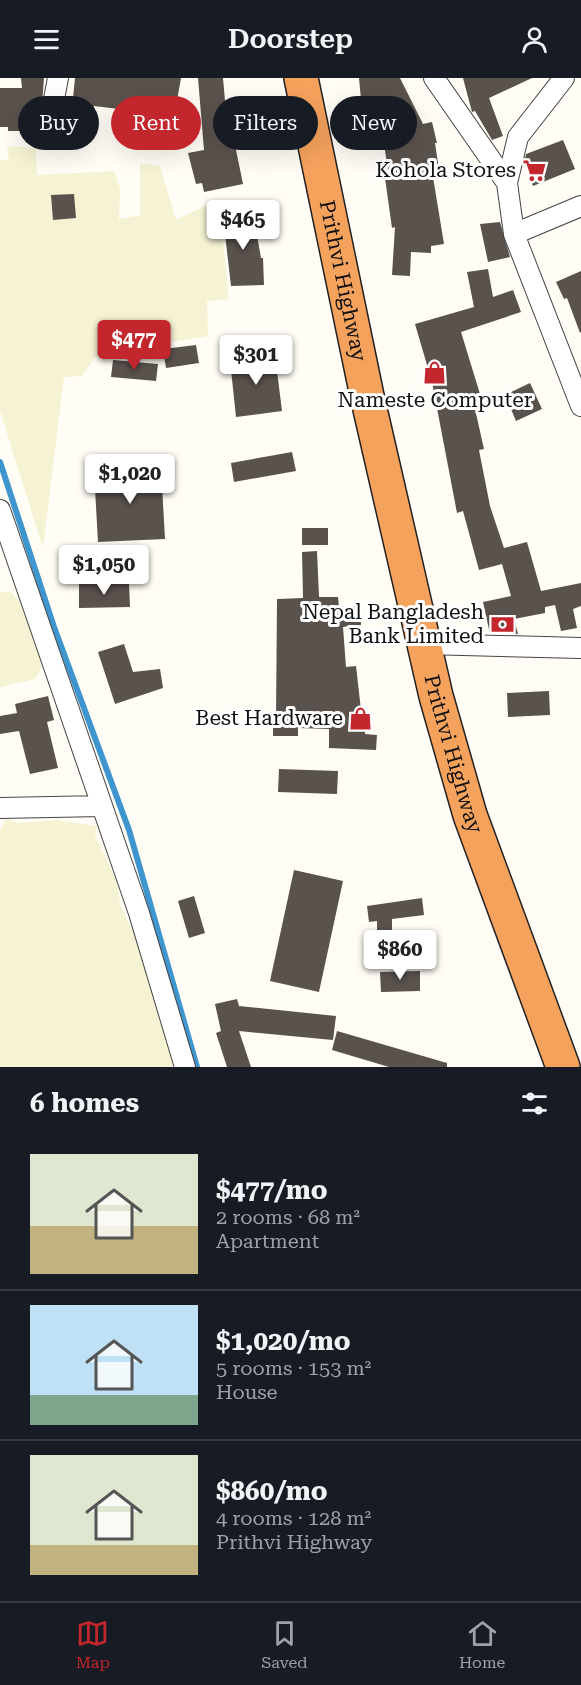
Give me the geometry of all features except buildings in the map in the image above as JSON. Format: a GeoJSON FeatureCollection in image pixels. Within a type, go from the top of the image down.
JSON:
{"type":"FeatureCollection","features":[{"type":"Feature","properties":{"kind":"highway","name":"Prithvi Highway"},"geometry":{"type":"LineString","coordinates":[[301,78],[364,385],[424,644],[470,815],[563,1067]]}},
{"type":"Feature","properties":{"kind":"street"},"geometry":{"type":"LineString","coordinates":[[55,96],[58,78]]}},
{"type":"Feature","properties":{"kind":"street"},"geometry":{"type":"LineString","coordinates":[[434,78],[507,183]]}},
{"type":"Feature","properties":{"kind":"street"},"geometry":{"type":"LineString","coordinates":[[564,78],[518,137],[507,183],[514,234],[581,405]]}},
{"type":"Feature","properties":{"kind":"street"},"geometry":{"type":"LineString","coordinates":[[514,234],[581,206]]}},
{"type":"Feature","properties":{"kind":"street"},"geometry":{"type":"LineString","coordinates":[[0,510],[139,913],[185,1067]]}},
{"type":"Feature","properties":{"kind":"street"},"geometry":{"type":"LineString","coordinates":[[424,644],[581,648]]}},
{"type":"Feature","properties":{"kind":"street"},"geometry":{"type":"LineString","coordinates":[[0,808],[102,806]]}},
{"type":"Feature","properties":{"kind":"shaded area"},"geometry":{"type":"Polygon","coordinates":[[[7,146],[18,147],[18,150],[36,150],[37,175],[114,171],[120,188],[119,219],[140,215],[140,163],[160,166],[176,220],[219,199],[229,299],[207,301],[208,336],[160,344],[156,359],[96,356],[82,376],[64,377],[43,548],[0,411],[0,160],[9,160],[7,146]]]}},
{"type":"Feature","properties":{"kind":"shaded area"},"geometry":{"type":"Polygon","coordinates":[[[0,592],[11,592],[23,606],[39,644],[42,667],[35,679],[0,687],[0,592]]]}},
{"type":"Feature","properties":{"kind":"shaded area"},"geometry":{"type":"Polygon","coordinates":[[[6,818],[19,823],[56,820],[97,826],[95,835],[117,883],[120,904],[144,956],[150,988],[167,1036],[173,1067],[0,1067],[0,832],[6,818]]]}},
{"type":"Feature","properties":{"kind":"waterway"},"geometry":{"type":"LineString","coordinates":[[0,462],[54,627],[129,830],[197,1067]]}},
{"type":"Feature","properties":{"kind":"place","name":"Kohola Stores"},"geometry":{"type":"Point","coordinates":[534,170]}},
{"type":"Feature","properties":{"kind":"place","name":"Nameste Computer"},"geometry":{"type":"Point","coordinates":[435,372]}},
{"type":"Feature","properties":{"kind":"place","name":"Nepal Bangladesh Bank Limited"},"geometry":{"type":"Point","coordinates":[502,624]}},
{"type":"Feature","properties":{"kind":"place","name":"Best Hardware"},"geometry":{"type":"Point","coordinates":[361,718]}}]}
